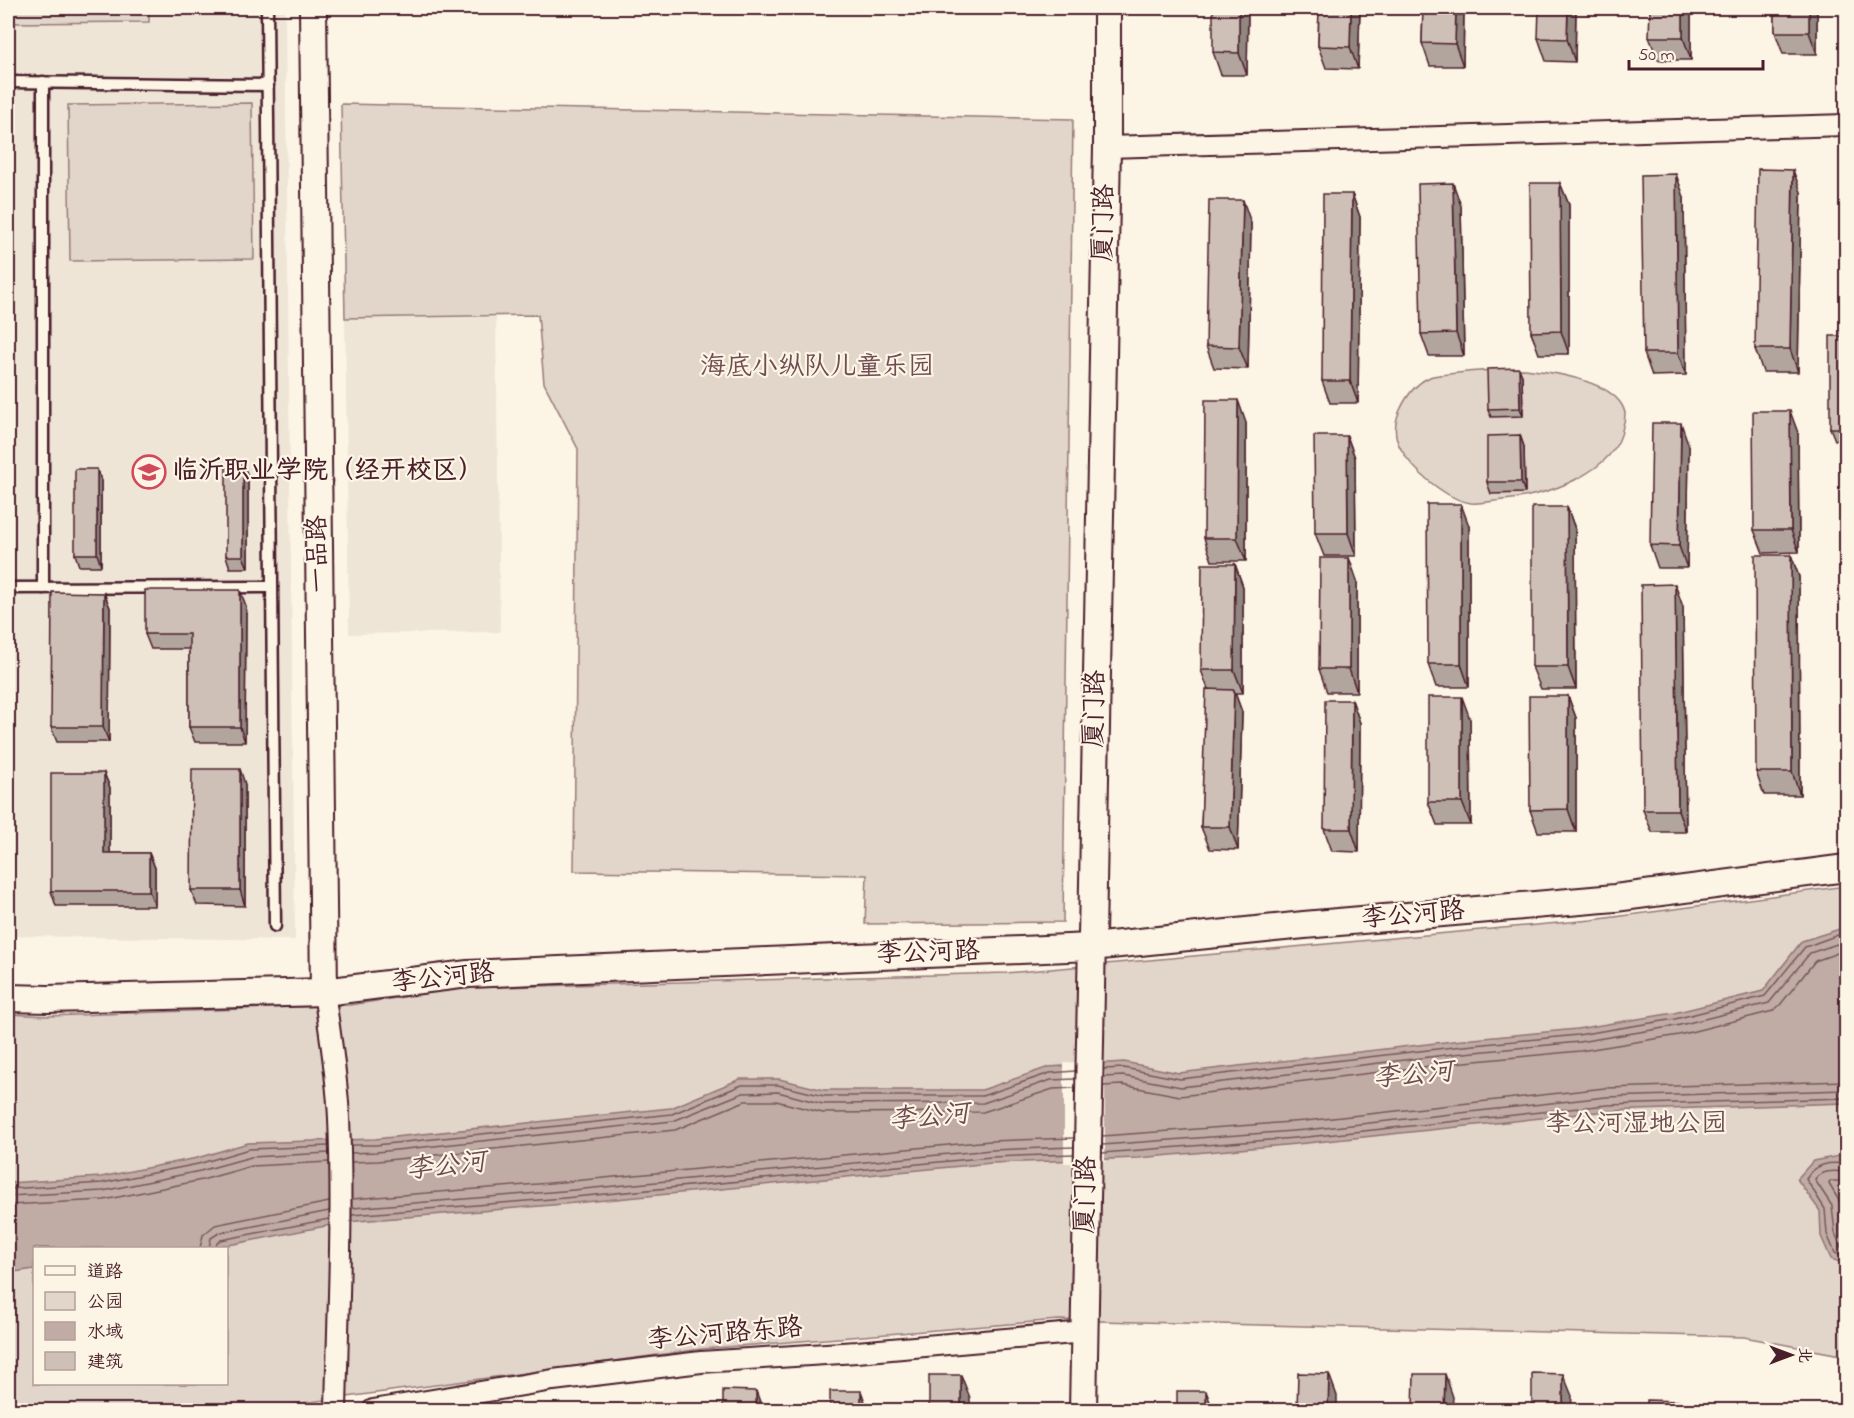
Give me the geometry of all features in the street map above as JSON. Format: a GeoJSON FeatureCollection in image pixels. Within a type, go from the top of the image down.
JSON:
{"type":"FeatureCollection","features":[{"type":"Feature","properties":{"kind":"street","name":"一品路"},"geometry":{"type":"LineString","coordinates":[[313,8],[324,992]]}},
{"type":"Feature","properties":{"kind":"street","name":"厦门路"},"geometry":{"type":"LineString","coordinates":[[1083,1410],[1107,147],[1107,8]]}},
{"type":"Feature","properties":{"kind":"street"},"geometry":{"type":"LineString","coordinates":[[1107,147],[1846,125]]}},
{"type":"Feature","properties":{"kind":"street","name":"李公河路"},"geometry":{"type":"LineString","coordinates":[[8,998],[324,992],[468,974],[1091,947],[1304,925],[1615,898],[1843,869]]}},
{"type":"Feature","properties":{"kind":"street"},"geometry":{"type":"LineString","coordinates":[[324,992],[335,1065],[339,1118],[340,1238],[336,1410]]}},
{"type":"Feature","properties":{"kind":"street","name":"李公河路东路"},"geometry":{"type":"LineString","coordinates":[[373,1410],[553,1380],[701,1362],[857,1352],[1085,1332]]}},
{"type":"Feature","properties":{"kind":"lane"},"geometry":{"type":"LineString","coordinates":[[267,8],[275,926]]}},
{"type":"Feature","properties":{"kind":"lane"},"geometry":{"type":"LineString","coordinates":[[8,82],[268,85]]}},
{"type":"Feature","properties":{"kind":"lane"},"geometry":{"type":"LineString","coordinates":[[43,82],[43,588]]}},
{"type":"Feature","properties":{"kind":"lane"},"geometry":{"type":"LineString","coordinates":[[8,588],[272,587]]}},
{"type":"Feature","properties":{"kind":"shaded area","name":"临沂职业学院（经开校区）"},"geometry":{"type":"Polygon","coordinates":[[[8,8],[285,8],[295,940],[8,936],[8,8]]]}},
{"type":"Feature","properties":{"kind":"shaded area"},"geometry":{"type":"Polygon","coordinates":[[[496,317],[500,632],[349,634],[345,318],[496,317]]]}},
{"type":"Feature","properties":{"kind":"green space"},"geometry":{"type":"Polygon","coordinates":[[[8,8],[149,8],[149,22],[8,23],[8,8]]]}},
{"type":"Feature","properties":{"kind":"green space"},"geometry":{"type":"Polygon","coordinates":[[[252,103],[254,259],[70,261],[68,105],[252,103]]]}},
{"type":"Feature","properties":{"kind":"green space","name":"海底小纵队儿童乐园"},"geometry":{"type":"Polygon","coordinates":[[[341,104],[1073,119],[1063,922],[865,924],[867,875],[574,871],[578,449],[544,383],[538,315],[345,318],[341,104]]]}},
{"type":"Feature","properties":{"kind":"green space"},"geometry":{"type":"Polygon","coordinates":[[[1525,369],[1582,380],[1610,393],[1620,402],[1625,413],[1623,425],[1618,443],[1607,457],[1576,480],[1557,488],[1519,498],[1483,503],[1471,503],[1451,496],[1431,483],[1413,466],[1401,449],[1396,430],[1400,410],[1405,400],[1420,383],[1437,375],[1525,369]]]}},
{"type":"Feature","properties":{"kind":"green space","name":"李公河湿地公园"},"geometry":{"type":"Polygon","coordinates":[[[1846,886],[1846,1356],[1744,1337],[1058,1320],[702,1349],[258,1409],[66,1410],[8,1403],[8,1014],[48,1016],[350,1005],[462,988],[1006,973],[1592,920],[1846,886]]]}},
{"type":"Feature","properties":{"kind":"water","name":"李公河"},"geometry":{"type":"Polygon","coordinates":[[[1846,822],[1846,1103],[1607,1111],[1307,1143],[1138,1158],[992,1163],[564,1204],[346,1222],[208,1247],[33,1247],[33,1269],[8,1273],[8,1183],[101,1177],[197,1158],[248,1143],[375,1139],[671,1108],[740,1079],[779,1079],[824,1090],[982,1090],[1049,1067],[1124,1062],[1179,1073],[1577,1029],[1674,1013],[1763,991],[1802,941],[1843,928],[1843,847],[1846,822]]]}},
{"type":"Feature","properties":{"kind":"water"},"geometry":{"type":"Polygon","coordinates":[[[1839,1156],[1846,1159],[1846,1264],[1831,1259],[1821,1236],[1820,1211],[1797,1179],[1813,1161],[1839,1156]]]}},
{"type":"Feature","properties":{"kind":"pier"},"geometry":{"type":"Polygon","coordinates":[[[1105,1060],[1105,1162],[1064,1163],[1064,1063],[1105,1060]]]}},
{"type":"Feature","properties":{"kind":"building"},"geometry":{"type":"Polygon","coordinates":[[[1213,8],[1239,8],[1239,53],[1213,52],[1213,8]]]}},
{"type":"Feature","properties":{"kind":"building"},"geometry":{"type":"Polygon","coordinates":[[[1319,8],[1351,8],[1350,47],[1318,46],[1319,8]]]}},
{"type":"Feature","properties":{"kind":"building"},"geometry":{"type":"Polygon","coordinates":[[[1423,8],[1456,8],[1455,44],[1422,43],[1423,8]]]}},
{"type":"Feature","properties":{"kind":"building"},"geometry":{"type":"Polygon","coordinates":[[[1539,8],[1568,8],[1567,39],[1538,38],[1539,8]]]}},
{"type":"Feature","properties":{"kind":"building"},"geometry":{"type":"Polygon","coordinates":[[[1650,8],[1683,8],[1683,37],[1649,37],[1650,8]]]}},
{"type":"Feature","properties":{"kind":"building"},"geometry":{"type":"Polygon","coordinates":[[[1775,8],[1809,8],[1809,32],[1775,32],[1775,8]]]}},
{"type":"Feature","properties":{"kind":"building"},"geometry":{"type":"Polygon","coordinates":[[[1758,169],[1793,170],[1790,349],[1755,349],[1758,169]]]}},
{"type":"Feature","properties":{"kind":"building"},"geometry":{"type":"Polygon","coordinates":[[[1676,174],[1678,353],[1644,353],[1641,175],[1676,174]]]}},
{"type":"Feature","properties":{"kind":"building"},"geometry":{"type":"Polygon","coordinates":[[[1453,183],[1456,333],[1421,334],[1418,184],[1453,183]]]}},
{"type":"Feature","properties":{"kind":"building"},"geometry":{"type":"Polygon","coordinates":[[[1530,183],[1560,183],[1561,331],[1531,332],[1530,183]]]}},
{"type":"Feature","properties":{"kind":"building"},"geometry":{"type":"Polygon","coordinates":[[[1323,194],[1352,194],[1350,381],[1322,381],[1323,194]]]}},
{"type":"Feature","properties":{"kind":"building"},"geometry":{"type":"Polygon","coordinates":[[[1209,200],[1243,200],[1239,347],[1206,346],[1209,200]]]}},
{"type":"Feature","properties":{"kind":"building"},"geometry":{"type":"Polygon","coordinates":[[[1830,336],[1846,336],[1846,428],[1830,428],[1830,336]]]}},
{"type":"Feature","properties":{"kind":"building"},"geometry":{"type":"Polygon","coordinates":[[[1519,368],[1520,408],[1488,409],[1487,369],[1519,368]]]}},
{"type":"Feature","properties":{"kind":"building"},"geometry":{"type":"Polygon","coordinates":[[[1205,400],[1238,400],[1237,538],[1204,538],[1205,400]]]}},
{"type":"Feature","properties":{"kind":"building"},"geometry":{"type":"Polygon","coordinates":[[[1753,411],[1790,411],[1791,530],[1754,530],[1753,411]]]}},
{"type":"Feature","properties":{"kind":"building"},"geometry":{"type":"Polygon","coordinates":[[[1652,423],[1681,423],[1679,546],[1650,545],[1652,423]]]}},
{"type":"Feature","properties":{"kind":"building"},"geometry":{"type":"Polygon","coordinates":[[[1520,435],[1521,482],[1487,482],[1487,436],[1520,435]]]}},
{"type":"Feature","properties":{"kind":"building"},"geometry":{"type":"Polygon","coordinates":[[[1314,436],[1347,436],[1348,533],[1315,533],[1314,436]]]}},
{"type":"Feature","properties":{"kind":"building"},"geometry":{"type":"Polygon","coordinates":[[[226,465],[243,465],[243,556],[226,556],[226,465]]]}},
{"type":"Feature","properties":{"kind":"building"},"geometry":{"type":"Polygon","coordinates":[[[75,469],[97,469],[97,554],[75,554],[75,469]]]}},
{"type":"Feature","properties":{"kind":"building"},"geometry":{"type":"Polygon","coordinates":[[[1427,504],[1461,504],[1461,664],[1428,664],[1427,504]]]}},
{"type":"Feature","properties":{"kind":"building"},"geometry":{"type":"Polygon","coordinates":[[[1532,507],[1567,507],[1568,667],[1532,667],[1532,507]]]}},
{"type":"Feature","properties":{"kind":"building"},"geometry":{"type":"Polygon","coordinates":[[[1755,555],[1791,555],[1792,772],[1756,772],[1755,555]]]}},
{"type":"Feature","properties":{"kind":"building"},"geometry":{"type":"Polygon","coordinates":[[[1320,558],[1349,558],[1349,669],[1319,669],[1320,558]]]}},
{"type":"Feature","properties":{"kind":"building"},"geometry":{"type":"Polygon","coordinates":[[[1202,564],[1235,564],[1234,670],[1201,670],[1202,564]]]}},
{"type":"Feature","properties":{"kind":"building"},"geometry":{"type":"Polygon","coordinates":[[[1675,584],[1678,810],[1643,810],[1641,585],[1675,584]]]}},
{"type":"Feature","properties":{"kind":"building"},"geometry":{"type":"Polygon","coordinates":[[[145,590],[240,590],[240,727],[189,727],[189,634],[145,634],[145,590]]]}},
{"type":"Feature","properties":{"kind":"building"},"geometry":{"type":"Polygon","coordinates":[[[52,592],[104,593],[103,727],[51,727],[52,592]]]}},
{"type":"Feature","properties":{"kind":"building"},"geometry":{"type":"Polygon","coordinates":[[[1206,689],[1234,690],[1230,827],[1201,827],[1206,689]]]}},
{"type":"Feature","properties":{"kind":"building"},"geometry":{"type":"Polygon","coordinates":[[[1529,696],[1568,696],[1568,809],[1530,810],[1529,696]]]}},
{"type":"Feature","properties":{"kind":"building"},"geometry":{"type":"Polygon","coordinates":[[[1428,697],[1462,697],[1462,802],[1428,802],[1428,697]]]}},
{"type":"Feature","properties":{"kind":"building"},"geometry":{"type":"Polygon","coordinates":[[[1325,700],[1352,700],[1351,829],[1324,829],[1325,700]]]}},
{"type":"Feature","properties":{"kind":"building"},"geometry":{"type":"Polygon","coordinates":[[[192,769],[240,769],[240,890],[191,890],[192,769]]]}},
{"type":"Feature","properties":{"kind":"building"},"geometry":{"type":"Polygon","coordinates":[[[51,773],[104,773],[104,853],[149,853],[149,891],[51,891],[51,773]]]}},
{"type":"Feature","properties":{"kind":"building"},"geometry":{"type":"Polygon","coordinates":[[[1298,1373],[1329,1374],[1328,1410],[1297,1410],[1298,1373]]]}},
{"type":"Feature","properties":{"kind":"building"},"geometry":{"type":"Polygon","coordinates":[[[1532,1373],[1563,1374],[1563,1410],[1532,1410],[1532,1373]]]}},
{"type":"Feature","properties":{"kind":"building"},"geometry":{"type":"Polygon","coordinates":[[[1414,1374],[1445,1374],[1444,1410],[1413,1410],[1414,1374]]]}},
{"type":"Feature","properties":{"kind":"building"},"geometry":{"type":"Polygon","coordinates":[[[929,1375],[961,1375],[961,1410],[929,1410],[929,1375]]]}},
{"type":"Feature","properties":{"kind":"building"},"geometry":{"type":"Polygon","coordinates":[[[723,1390],[756,1391],[756,1410],[723,1410],[723,1390]]]}},
{"type":"Feature","properties":{"kind":"building"},"geometry":{"type":"Polygon","coordinates":[[[830,1391],[861,1391],[861,1410],[830,1410],[830,1391]]]}},
{"type":"Feature","properties":{"kind":"building"},"geometry":{"type":"Polygon","coordinates":[[[1177,1391],[1206,1391],[1206,1410],[1177,1410],[1177,1391]]]}},
{"type":"Feature","properties":{"kind":"building"},"geometry":{"type":"Polygon","coordinates":[[[1647,1400],[1678,1401],[1677,1410],[1647,1410],[1647,1400]]]}},
{"type":"Feature","properties":{"kind":"building"},"geometry":{"type":"Polygon","coordinates":[[[595,1404],[629,1405],[628,1410],[595,1410],[595,1404]]]}},
{"type":"Feature","properties":{"kind":"place","name":"临沂职业学院（经开校区）"},"geometry":{"type":"Point","coordinates":[149,472]}}]}
